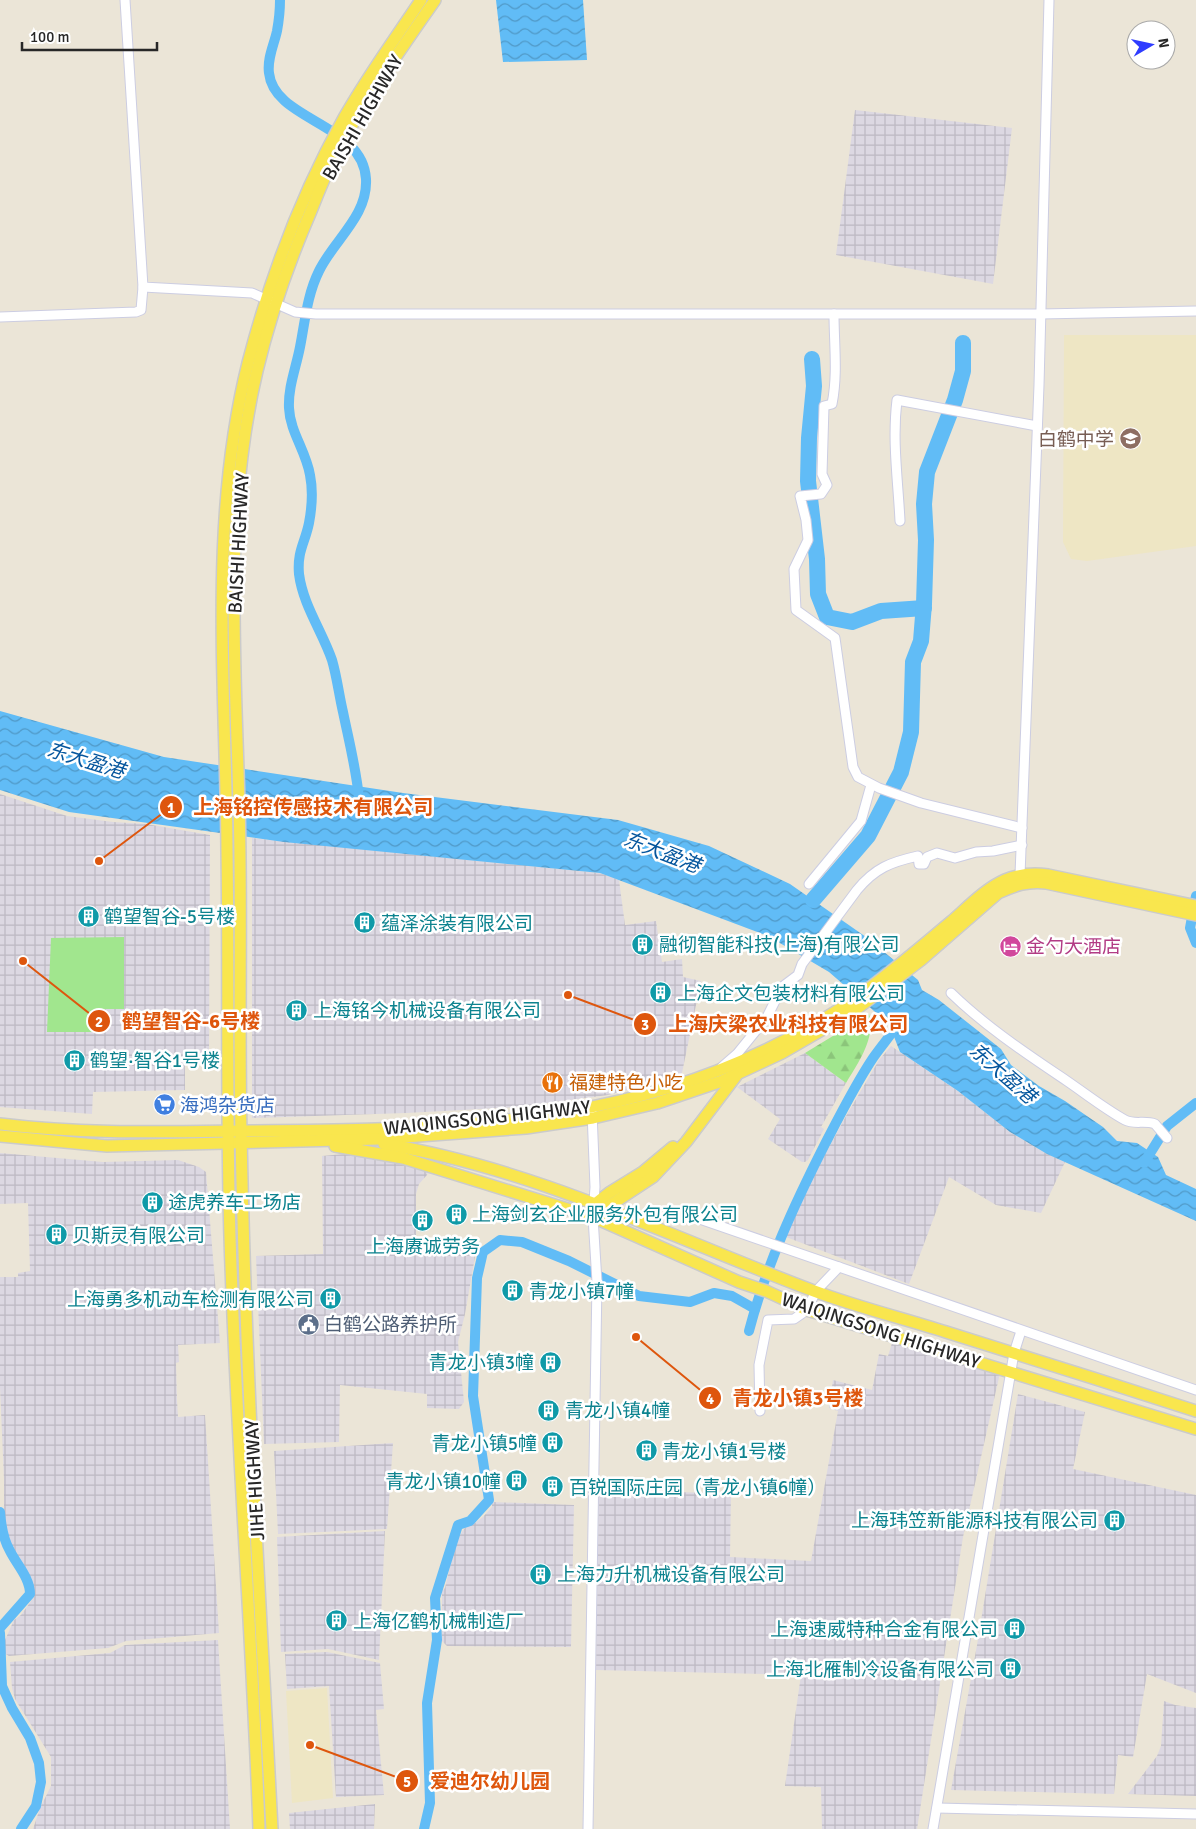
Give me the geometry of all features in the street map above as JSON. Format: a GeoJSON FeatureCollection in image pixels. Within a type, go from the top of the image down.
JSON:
{"type":"FeatureCollection","features":[{"type":"Feature","properties":{"kind":"main road","name":"BAISHI HIGHWAY"},"geometry":{"type":"LineString","coordinates":[[241,1137],[240,854],[222,598],[222,550],[227,486],[235,425],[247,366],[271,302],[304,198],[421,0]]}},
{"type":"Feature","properties":{"kind":"main road","name":"BAISHI HIGHWAY"},"geometry":{"type":"LineString","coordinates":[[350,118],[434,0]]}},
{"type":"Feature","properties":{"kind":"main road","name":"BAISHI HIGHWAY"},"geometry":{"type":"LineString","coordinates":[[228,1131],[228,853],[232,759]]}},
{"type":"Feature","properties":{"kind":"main road","name":"WAIQINGSONG HIGHWAY"},"geometry":{"type":"LineString","coordinates":[[362,1140],[526,1128],[592,1113],[657,1103],[738,1068],[782,1053],[849,1009],[918,956],[993,886],[1021,879],[1034,873],[1192,909]]}},
{"type":"Feature","properties":{"kind":"main road"},"geometry":{"type":"LineString","coordinates":[[593,1217],[653,1177],[686,1142],[738,1068]]}},
{"type":"Feature","properties":{"kind":"main road"},"geometry":{"type":"LineString","coordinates":[[594,1204],[608,1193],[643,1172],[676,1144],[721,1075]]}},
{"type":"Feature","properties":{"kind":"main road","name":"WAIQINGSONG HIGHWAY"},"geometry":{"type":"LineString","coordinates":[[311,1137],[592,1113]]}},
{"type":"Feature","properties":{"kind":"main road","name":"WAIQINGSONG HIGHWAY"},"geometry":{"type":"LineString","coordinates":[[0,1124],[45,1130],[168,1133],[228,1131],[241,1137],[311,1137],[362,1140],[405,1147],[535,1182],[606,1208],[816,1292],[1196,1411]]}},
{"type":"Feature","properties":{"kind":"main road","name":"JIHE HIGHWAY"},"geometry":{"type":"LineString","coordinates":[[228,1131],[230,1239],[260,1829]]}},
{"type":"Feature","properties":{"kind":"main road","name":"WAIQINGSONG HIGHWAY"},"geometry":{"type":"LineString","coordinates":[[0,1136],[107,1146],[228,1144],[241,1137]]}},
{"type":"Feature","properties":{"kind":"main road","name":"JIHE HIGHWAY"},"geometry":{"type":"LineString","coordinates":[[241,1137],[254,1478],[272,1829]]}},
{"type":"Feature","properties":{"kind":"main road","name":"WAIQINGSONG HIGHWAY"},"geometry":{"type":"LineString","coordinates":[[311,1137],[403,1158],[593,1217],[807,1310],[1196,1429]]}},
{"type":"Feature","properties":{"kind":"street"},"geometry":{"type":"LineString","coordinates":[[0,316],[136,312],[141,310],[144,287],[125,0]]}},
{"type":"Feature","properties":{"kind":"street"},"geometry":{"type":"LineString","coordinates":[[1021,879],[1037,426],[1049,0]]}},
{"type":"Feature","properties":{"kind":"street"},"geometry":{"type":"LineString","coordinates":[[144,287],[252,293],[295,312],[316,314],[1040,314],[1196,311]]}},
{"type":"Feature","properties":{"kind":"street"},"geometry":{"type":"LineString","coordinates":[[834,314],[836,363],[834,391],[832,404],[824,406],[823,424],[822,474],[827,484],[820,494],[800,496],[806,520],[808,540],[794,569],[796,610],[835,638],[853,767],[858,777],[875,787],[922,803],[1022,828]]}},
{"type":"Feature","properties":{"kind":"street"},"geometry":{"type":"LineString","coordinates":[[900,521],[894,438],[897,400],[958,413],[1037,426]]}},
{"type":"Feature","properties":{"kind":"street"},"geometry":{"type":"LineString","coordinates":[[809,884],[861,821],[875,787]]}},
{"type":"Feature","properties":{"kind":"street"},"geometry":{"type":"LineString","coordinates":[[721,1075],[767,1017],[782,987],[798,975],[802,964],[867,878],[881,868],[918,856],[919,864],[921,865],[924,864],[926,857],[937,853],[955,858],[976,852],[993,851],[1022,845]]}},
{"type":"Feature","properties":{"kind":"street"},"geometry":{"type":"LineString","coordinates":[[951,993],[1004,1038],[1117,1115],[1132,1123],[1147,1122],[1155,1124],[1167,1138]]}},
{"type":"Feature","properties":{"kind":"street"},"geometry":{"type":"LineString","coordinates":[[588,1829],[597,1282],[593,1217],[592,1113]]}},
{"type":"Feature","properties":{"kind":"street"},"geometry":{"type":"LineString","coordinates":[[691,1216],[789,1248],[1021,1331],[1196,1390]]}},
{"type":"Feature","properties":{"kind":"street"},"geometry":{"type":"LineString","coordinates":[[760,1411],[759,1365],[768,1320],[794,1319],[807,1310],[816,1292],[838,1267]]}},
{"type":"Feature","properties":{"kind":"street"},"geometry":{"type":"LineString","coordinates":[[934,1829],[1014,1353],[1021,1331]]}},
{"type":"Feature","properties":{"kind":"street"},"geometry":{"type":"LineString","coordinates":[[937,1808],[1196,1814]]}},
{"type":"Feature","properties":{"kind":"shaded area"},"geometry":{"type":"Polygon","coordinates":[[[855,110],[1012,128],[993,284],[836,255],[855,110]]]}},
{"type":"Feature","properties":{"kind":"shaded area","name":"白鹤中学"},"geometry":{"type":"Polygon","coordinates":[[[1064,335],[1196,335],[1196,546],[1087,561],[1071,559],[1063,542],[1064,335]]]}},
{"type":"Feature","properties":{"kind":"shaded area"},"geometry":{"type":"Polygon","coordinates":[[[0,794],[67,816],[146,824],[210,835],[209,1056],[185,1058],[185,1090],[93,1092],[92,1114],[0,1107],[0,794]]]}},
{"type":"Feature","properties":{"kind":"shaded area"},"geometry":{"type":"Polygon","coordinates":[[[252,838],[600,873],[619,880],[625,925],[656,921],[662,962],[682,959],[683,977],[701,981],[682,1073],[608,1095],[517,1107],[252,1118],[252,838]]]}},
{"type":"Feature","properties":{"kind":"shaded area"},"geometry":{"type":"Polygon","coordinates":[[[891,1046],[958,1091],[1010,1132],[1047,1154],[1065,1162],[1041,1213],[996,1205],[949,1177],[909,1284],[786,1237],[808,1186],[846,1116],[879,1060],[891,1046]]]}},
{"type":"Feature","properties":{"kind":"shaded area"},"geometry":{"type":"Polygon","coordinates":[[[805,1053],[846,1083],[821,1127],[824,1129],[808,1160],[802,1162],[768,1139],[780,1119],[737,1087],[805,1053]]]}},
{"type":"Feature","properties":{"kind":"shaded area"},"geometry":{"type":"Polygon","coordinates":[[[0,1153],[103,1162],[178,1160],[199,1167],[206,1172],[220,1343],[178,1345],[179,1362],[176,1363],[177,1400],[178,1417],[205,1415],[219,1633],[126,1641],[108,1648],[9,1656],[4,1653],[5,1640],[14,1620],[21,1615],[34,1597],[32,1579],[12,1551],[4,1525],[0,1387],[0,1277],[18,1277],[18,1273],[30,1271],[28,1203],[0,1204],[0,1153]]]}},
{"type":"Feature","properties":{"kind":"shaded area"},"geometry":{"type":"Polygon","coordinates":[[[354,1153],[398,1161],[428,1170],[427,1175],[419,1184],[416,1194],[416,1241],[476,1251],[458,1342],[464,1402],[459,1409],[427,1408],[427,1394],[340,1385],[339,1442],[264,1444],[256,1256],[323,1254],[322,1156],[354,1153]]]}},
{"type":"Feature","properties":{"kind":"shaded area"},"geometry":{"type":"Polygon","coordinates":[[[893,1340],[1000,1373],[963,1537],[917,1829],[822,1829],[821,1787],[785,1786],[801,1675],[596,1670],[599,1491],[731,1493],[730,1557],[811,1561],[838,1411],[829,1408],[833,1380],[872,1390],[879,1354],[888,1356],[893,1340]]]}},
{"type":"Feature","properties":{"kind":"shaded area"},"geometry":{"type":"Polygon","coordinates":[[[1018,1394],[1085,1412],[1073,1469],[1196,1495],[1196,1693],[1147,1674],[1133,1757],[1118,1755],[1114,1794],[951,1790],[1018,1394]]]}},
{"type":"Feature","properties":{"kind":"shaded area"},"geometry":{"type":"Polygon","coordinates":[[[393,1443],[387,1529],[278,1534],[274,1451],[393,1443]]]}},
{"type":"Feature","properties":{"kind":"shaded area"},"geometry":{"type":"Polygon","coordinates":[[[492,1502],[574,1505],[571,1647],[447,1646],[442,1641],[442,1591],[445,1588],[456,1541],[469,1524],[475,1523],[483,1517],[492,1507],[492,1502]]]}},
{"type":"Feature","properties":{"kind":"shaded area"},"geometry":{"type":"Polygon","coordinates":[[[385,1531],[379,1660],[328,1649],[281,1652],[277,1537],[385,1531]]]}},
{"type":"Feature","properties":{"kind":"shaded area"},"geometry":{"type":"Polygon","coordinates":[[[218,1640],[230,1829],[33,1829],[40,1808],[51,1786],[51,1757],[15,1699],[10,1662],[110,1653],[125,1645],[218,1640]]]}},
{"type":"Feature","properties":{"kind":"shaded area"},"geometry":{"type":"Polygon","coordinates":[[[327,1652],[380,1663],[384,1709],[376,1710],[384,1795],[336,1797],[329,1686],[287,1689],[285,1654],[327,1652]]]}},
{"type":"Feature","properties":{"kind":"shaded area"},"geometry":{"type":"Polygon","coordinates":[[[327,1688],[333,1798],[292,1803],[286,1691],[327,1688]]]}},
{"type":"Feature","properties":{"kind":"shaded area"},"geometry":{"type":"Polygon","coordinates":[[[1164,1701],[1175,1705],[1196,1708],[1196,1796],[1128,1794],[1157,1756],[1161,1746],[1164,1701]]]}},
{"type":"Feature","properties":{"kind":"shaded area"},"geometry":{"type":"Polygon","coordinates":[[[375,1804],[374,1829],[290,1829],[289,1813],[375,1804]]]}},
{"type":"Feature","properties":{"kind":"green space"},"geometry":{"type":"Polygon","coordinates":[[[124,937],[124,1009],[103,1009],[98,1014],[99,1032],[47,1032],[51,938],[124,937]]]}},
{"type":"Feature","properties":{"kind":"green space"},"geometry":{"type":"Polygon","coordinates":[[[869,1014],[870,1032],[865,1050],[846,1083],[805,1053],[869,1014]]]}},
{"type":"Feature","properties":{"kind":"water"},"geometry":{"type":"Polygon","coordinates":[[[496,0],[583,0],[587,60],[503,62],[496,0]]]}},
{"type":"Feature","properties":{"kind":"water","name":"东大盈港"},"geometry":{"type":"Polygon","coordinates":[[[0,711],[164,757],[403,793],[618,820],[709,846],[790,884],[866,937],[918,980],[922,990],[939,1000],[1001,1049],[1011,1065],[1039,1086],[1103,1127],[1117,1141],[1137,1143],[1158,1157],[1166,1175],[1196,1189],[1196,1221],[1047,1154],[1010,1132],[958,1091],[900,1052],[889,1024],[829,972],[768,936],[600,873],[284,842],[69,812],[0,790],[0,711]]]}},
{"type":"Feature","properties":{"kind":"waterway"},"geometry":{"type":"LineString","coordinates":[[280,0],[278,27],[269,67],[274,89],[286,102],[350,146],[361,160],[366,179],[362,205],[325,260],[315,280],[307,309],[289,400],[292,425],[308,466],[312,487],[310,517],[300,553],[299,574],[304,596],[334,666],[359,798]]}},
{"type":"Feature","properties":{"kind":"waterway"},"geometry":{"type":"LineString","coordinates":[[813,900],[868,836],[901,772],[911,732],[913,662],[921,641],[926,540],[924,504],[927,472],[955,400],[963,371],[963,343]]}},
{"type":"Feature","properties":{"kind":"waterway"},"geometry":{"type":"LineString","coordinates":[[812,359],[814,386],[809,438],[808,481],[817,559],[818,594],[827,617],[852,622],[881,611],[924,608]]}},
{"type":"Feature","properties":{"kind":"waterway"},"geometry":{"type":"LineString","coordinates":[[1196,896],[1190,928],[1196,943]]}},
{"type":"Feature","properties":{"kind":"waterway"},"geometry":{"type":"LineString","coordinates":[[749,1331],[772,1259],[814,1167],[860,1079],[900,1021]]}},
{"type":"Feature","properties":{"kind":"waterway"},"geometry":{"type":"LineString","coordinates":[[1144,1163],[1167,1126],[1196,1103]]}},
{"type":"Feature","properties":{"kind":"waterway"},"geometry":{"type":"LineString","coordinates":[[424,1829],[430,1803],[427,1703],[437,1640],[435,1598],[458,1525],[470,1521],[489,1500],[473,1396],[477,1278],[483,1252],[500,1240],[522,1242],[569,1261],[639,1296],[690,1302],[714,1293],[732,1296],[755,1309]]}},
{"type":"Feature","properties":{"kind":"waterway"},"geometry":{"type":"LineString","coordinates":[[0,1512],[6,1542],[26,1577],[30,1594],[0,1628]]}},
{"type":"Feature","properties":{"kind":"waterway"},"geometry":{"type":"LineString","coordinates":[[0,1633],[2,1686],[12,1708],[30,1738],[39,1763],[41,1782],[36,1806],[21,1829]]}},
{"type":"Feature","properties":{"kind":"place","name":"白鹤中学"},"geometry":{"type":"Point","coordinates":[1130,439]}},
{"type":"Feature","properties":{"kind":"place","name":"上海铭控传感技术有限公司"},"geometry":{"type":"Point","coordinates":[99,861]}},
{"type":"Feature","properties":{"kind":"place","name":"鹤望智谷-5号楼"},"geometry":{"type":"Point","coordinates":[88,916]}},
{"type":"Feature","properties":{"kind":"place","name":"蕴泽涂装有限公司"},"geometry":{"type":"Point","coordinates":[365,923]}},
{"type":"Feature","properties":{"kind":"place","name":"融彻智能科技(上海)有限公司"},"geometry":{"type":"Point","coordinates":[643,944]}},
{"type":"Feature","properties":{"kind":"place","name":"金勺大酒店"},"geometry":{"type":"Point","coordinates":[1010,946]}},
{"type":"Feature","properties":{"kind":"place","name":"鹤望智谷-6号楼"},"geometry":{"type":"Point","coordinates":[23,961]}},
{"type":"Feature","properties":{"kind":"place","name":"上海企文包装材料有限公司"},"geometry":{"type":"Point","coordinates":[661,993]}},
{"type":"Feature","properties":{"kind":"place","name":"上海庆梁农业科技有限公司"},"geometry":{"type":"Point","coordinates":[568,995]}},
{"type":"Feature","properties":{"kind":"place","name":"上海铭今机械设备有限公司"},"geometry":{"type":"Point","coordinates":[297,1010]}},
{"type":"Feature","properties":{"kind":"place","name":"鹤望·智谷1号楼"},"geometry":{"type":"Point","coordinates":[74,1060]}},
{"type":"Feature","properties":{"kind":"place","name":"福建特色小吃"},"geometry":{"type":"Point","coordinates":[553,1082]}},
{"type":"Feature","properties":{"kind":"place","name":"海鸿杂货店"},"geometry":{"type":"Point","coordinates":[164,1105]}},
{"type":"Feature","properties":{"kind":"place","name":"途虎养车工场店"},"geometry":{"type":"Point","coordinates":[152,1202]}},
{"type":"Feature","properties":{"kind":"place","name":"上海剑玄企业服务外包有限公司"},"geometry":{"type":"Point","coordinates":[456,1214]}},
{"type":"Feature","properties":{"kind":"place","name":"上海赓诚劳务"},"geometry":{"type":"Point","coordinates":[423,1220]}},
{"type":"Feature","properties":{"kind":"place","name":"贝斯灵有限公司"},"geometry":{"type":"Point","coordinates":[56,1235]}},
{"type":"Feature","properties":{"kind":"place","name":"青龙小镇7幢"},"geometry":{"type":"Point","coordinates":[513,1291]}},
{"type":"Feature","properties":{"kind":"place","name":"上海勇多机动车检测有限公司"},"geometry":{"type":"Point","coordinates":[330,1299]}},
{"type":"Feature","properties":{"kind":"place","name":"白鹤公路养护所"},"geometry":{"type":"Point","coordinates":[308,1324]}},
{"type":"Feature","properties":{"kind":"place","name":"青龙小镇3号楼"},"geometry":{"type":"Point","coordinates":[636,1337]}},
{"type":"Feature","properties":{"kind":"place","name":"青龙小镇3幢"},"geometry":{"type":"Point","coordinates":[550,1362]}},
{"type":"Feature","properties":{"kind":"place","name":"青龙小镇4幢"},"geometry":{"type":"Point","coordinates":[549,1410]}},
{"type":"Feature","properties":{"kind":"place","name":"青龙小镇5幢"},"geometry":{"type":"Point","coordinates":[553,1443]}},
{"type":"Feature","properties":{"kind":"place","name":"青龙小镇1号楼"},"geometry":{"type":"Point","coordinates":[646,1451]}},
{"type":"Feature","properties":{"kind":"place","name":"青龙小镇10幢"},"geometry":{"type":"Point","coordinates":[517,1481]}},
{"type":"Feature","properties":{"kind":"place","name":"百锐国际庄园（青龙小镇6幢）"},"geometry":{"type":"Point","coordinates":[553,1487]}},
{"type":"Feature","properties":{"kind":"place","name":"上海玮笠新能源科技有限公司"},"geometry":{"type":"Point","coordinates":[1114,1520]}},
{"type":"Feature","properties":{"kind":"place","name":"上海力升机械设备有限公司"},"geometry":{"type":"Point","coordinates":[541,1574]}},
{"type":"Feature","properties":{"kind":"place","name":"上海亿鹤机械制造厂"},"geometry":{"type":"Point","coordinates":[337,1621]}},
{"type":"Feature","properties":{"kind":"place","name":"上海速威特种合金有限公司"},"geometry":{"type":"Point","coordinates":[1014,1629]}},
{"type":"Feature","properties":{"kind":"place","name":"上海北雁制冷设备有限公司"},"geometry":{"type":"Point","coordinates":[1010,1669]}},
{"type":"Feature","properties":{"kind":"place","name":"爱迪尔幼儿园"},"geometry":{"type":"Point","coordinates":[310,1745]}}]}
